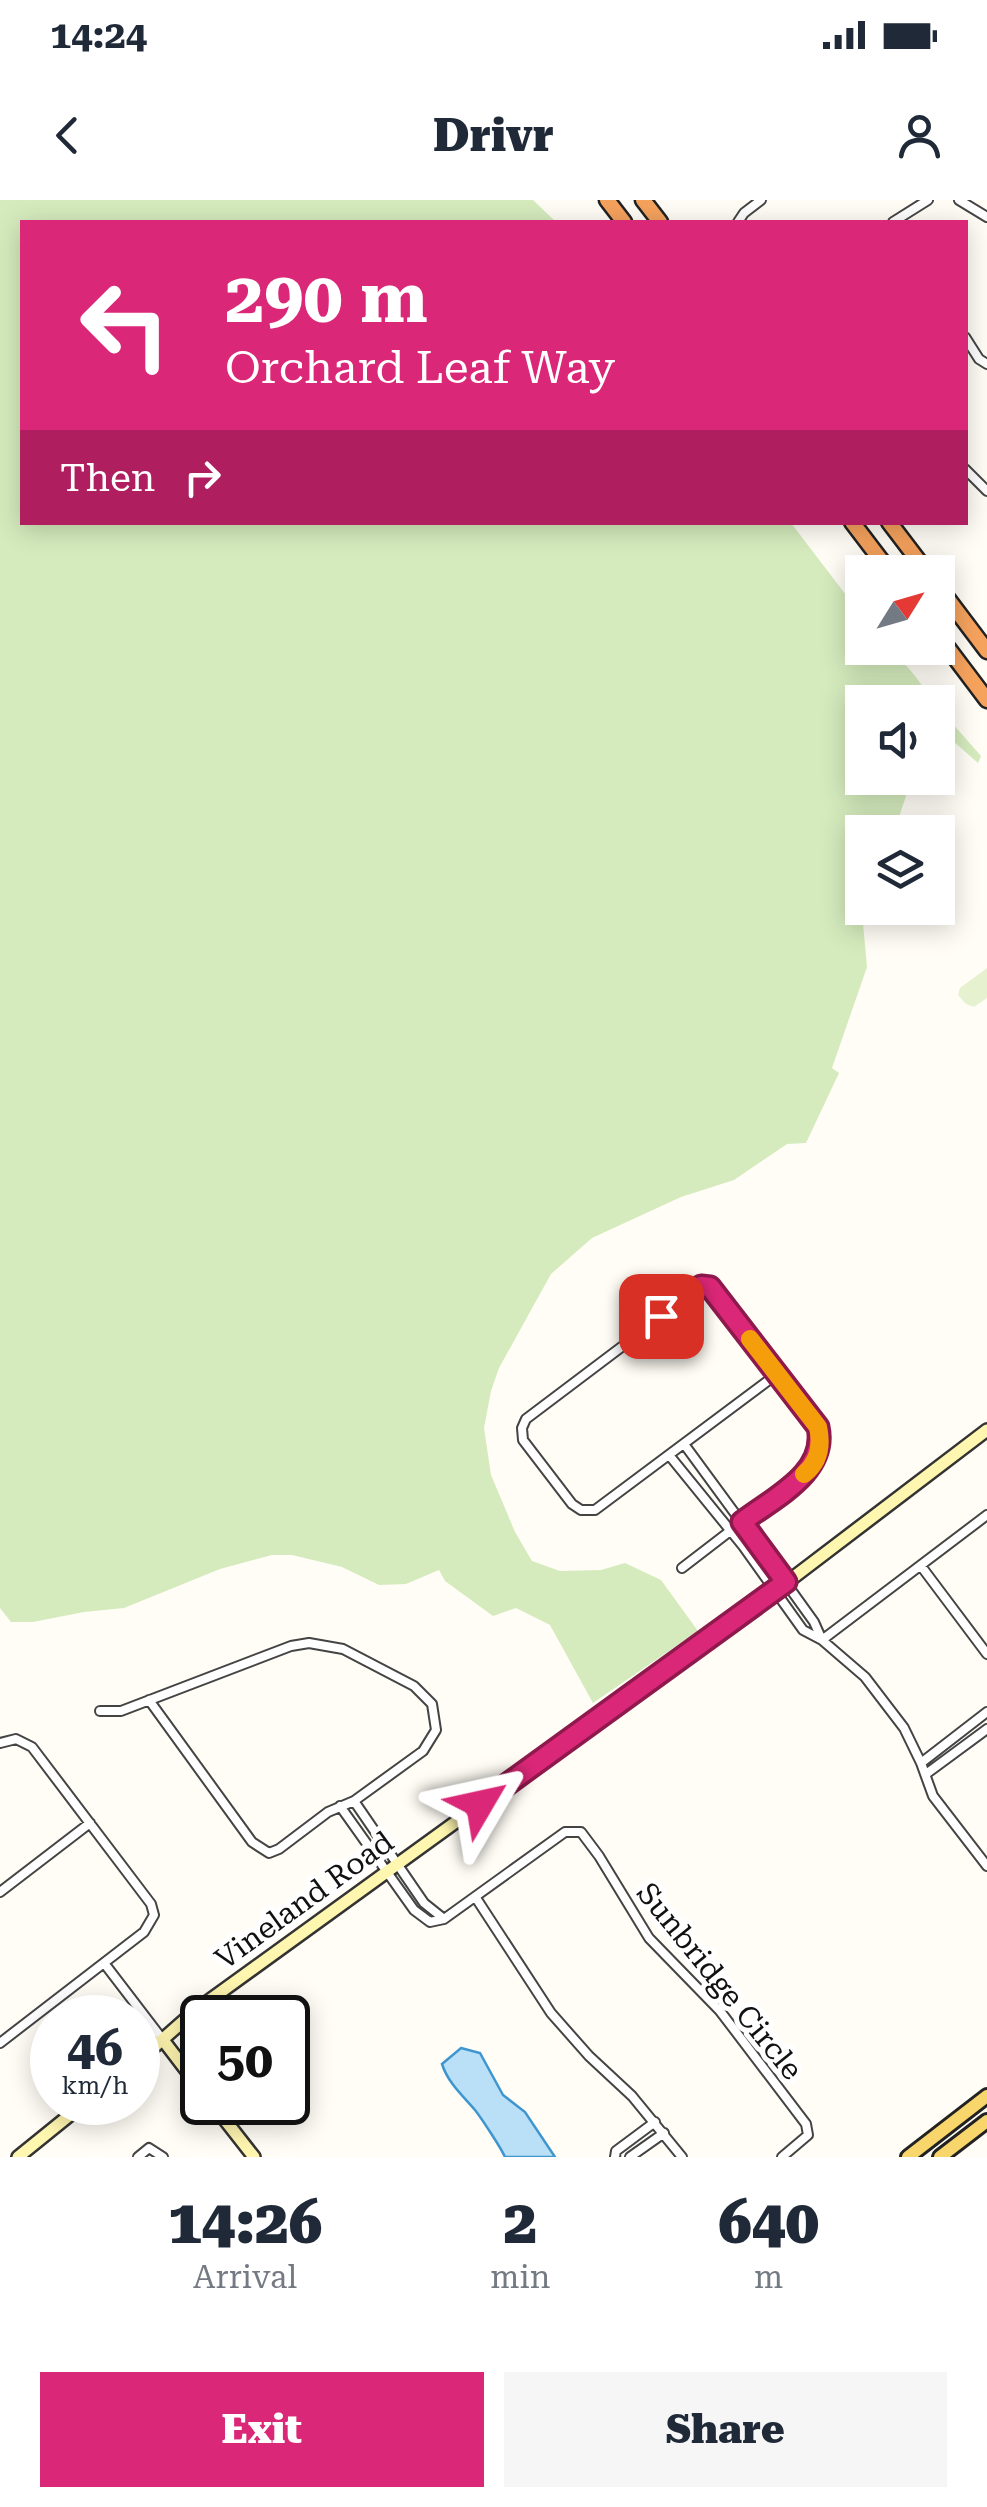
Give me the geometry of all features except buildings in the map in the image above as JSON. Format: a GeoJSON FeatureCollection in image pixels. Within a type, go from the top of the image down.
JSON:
{"type":"FeatureCollection","features":[{"type":"Feature","properties":{"kind":"highway"},"geometry":{"type":"LineString","coordinates":[[606,200],[622,220]]}},
{"type":"Feature","properties":{"kind":"highway"},"geometry":{"type":"LineString","coordinates":[[643,200],[658,220]]}},
{"type":"Feature","properties":{"kind":"highway"},"geometry":{"type":"LineString","coordinates":[[854,525],[877,555]]}},
{"type":"Feature","properties":{"kind":"highway"},"geometry":{"type":"LineString","coordinates":[[891,525],[914,555]]}},
{"type":"Feature","properties":{"kind":"highway"},"geometry":{"type":"LineString","coordinates":[[955,609],[987,651]]}},
{"type":"Feature","properties":{"kind":"highway"},"geometry":{"type":"LineString","coordinates":[[955,658],[987,700]]}},
{"type":"Feature","properties":{"kind":"main road","name":"Vineland Road"},"geometry":{"type":"LineString","coordinates":[[160,2043],[196,2010],[780,1586],[987,1430]]}},
{"type":"Feature","properties":{"kind":"main road"},"geometry":{"type":"LineString","coordinates":[[163,2040],[180,2062]]}},
{"type":"Feature","properties":{"kind":"main road"},"geometry":{"type":"LineString","coordinates":[[908,2157],[987,2096]]}},
{"type":"Feature","properties":{"kind":"main road"},"geometry":{"type":"LineString","coordinates":[[940,2157],[987,2121]]}},
{"type":"Feature","properties":{"kind":"main road"},"geometry":{"type":"LineString","coordinates":[[19,2157],[58,2125]]}},
{"type":"Feature","properties":{"kind":"main road"},"geometry":{"type":"LineString","coordinates":[[229,2125],[254,2157]]}},
{"type":"Feature","properties":{"kind":"street"},"geometry":{"type":"LineString","coordinates":[[739,220],[761,200]]}},
{"type":"Feature","properties":{"kind":"street"},"geometry":{"type":"LineString","coordinates":[[896,220],[928,200]]}},
{"type":"Feature","properties":{"kind":"street"},"geometry":{"type":"LineString","coordinates":[[959,200],[987,217]]}},
{"type":"Feature","properties":{"kind":"street"},"geometry":{"type":"LineString","coordinates":[[968,342],[987,364]]}},
{"type":"Feature","properties":{"kind":"street"},"geometry":{"type":"LineString","coordinates":[[968,472],[987,490]]}},
{"type":"Feature","properties":{"kind":"street"},"geometry":{"type":"LineString","coordinates":[[682,1568],[812,1468],[821,1441],[818,1427],[777,1374],[706,1284],[526,1419],[523,1440],[572,1504],[581,1510],[595,1510],[777,1374]]}},
{"type":"Feature","properties":{"kind":"street"},"geometry":{"type":"LineString","coordinates":[[684,1444],[758,1546],[804,1630],[822,1640],[865,1677],[904,1728],[933,1796],[987,1866]]}},
{"type":"Feature","properties":{"kind":"street"},"geometry":{"type":"LineString","coordinates":[[669,1455],[729,1532],[808,1614],[822,1640]]}},
{"type":"Feature","properties":{"kind":"street"},"geometry":{"type":"LineString","coordinates":[[822,1640],[987,1515]]}},
{"type":"Feature","properties":{"kind":"street"},"geometry":{"type":"LineString","coordinates":[[748,1553],[758,1546]]}},
{"type":"Feature","properties":{"kind":"street"},"geometry":{"type":"LineString","coordinates":[[921,1566],[987,1654]]}},
{"type":"Feature","properties":{"kind":"street"},"geometry":{"type":"LineString","coordinates":[[798,1622],[808,1614]]}},
{"type":"Feature","properties":{"kind":"street"},"geometry":{"type":"LineString","coordinates":[[100,1712],[121,1711],[149,1700],[291,1646],[309,1643],[343,1649],[424,1692],[436,1716],[436,1730],[424,1751],[354,1801],[269,1852],[260,1849],[154,1712],[149,1700]]}},
{"type":"Feature","properties":{"kind":"street"},"geometry":{"type":"LineString","coordinates":[[922,1763],[987,1712]]}},
{"type":"Feature","properties":{"kind":"street"},"geometry":{"type":"LineString","coordinates":[[926,1774],[987,1729]]}},
{"type":"Feature","properties":{"kind":"street"},"geometry":{"type":"LineString","coordinates":[[0,1743],[16,1739],[32,1747],[151,1904],[154,1916],[144,1932],[0,2043]]}},
{"type":"Feature","properties":{"kind":"street"},"geometry":{"type":"LineString","coordinates":[[354,1801],[414,1910],[430,1922],[444,1919]]}},
{"type":"Feature","properties":{"kind":"street"},"geometry":{"type":"LineString","coordinates":[[340,1806],[424,1902],[444,1919]]}},
{"type":"Feature","properties":{"kind":"street"},"geometry":{"type":"LineString","coordinates":[[0,1892],[90,1823]]}},
{"type":"Feature","properties":{"kind":"street","name":"Sunbridge Circle"},"geometry":{"type":"LineString","coordinates":[[444,1919],[564,1832],[581,1832],[650,1938],[720,2011],[806,2124],[808,2135],[782,2157]]}},
{"type":"Feature","properties":{"kind":"street"},"geometry":{"type":"LineString","coordinates":[[476,1898],[551,2014],[655,2122],[682,2157]]}},
{"type":"Feature","properties":{"kind":"street"},"geometry":{"type":"LineString","coordinates":[[414,1910],[424,1902]]}},
{"type":"Feature","properties":{"kind":"street"},"geometry":{"type":"LineString","coordinates":[[104,1963],[163,2040]]}},
{"type":"Feature","properties":{"kind":"street"},"geometry":{"type":"LineString","coordinates":[[614,2157],[616,2151],[655,2122]]}},
{"type":"Feature","properties":{"kind":"street"},"geometry":{"type":"LineString","coordinates":[[630,2157],[664,2133]]}},
{"type":"Feature","properties":{"kind":"street"},"geometry":{"type":"LineString","coordinates":[[138,2157],[150,2148],[164,2157]]}},
{"type":"Feature","properties":{"kind":"green space"},"geometry":{"type":"Polygon","coordinates":[[[0,200],[533,200],[554,220],[20,220],[20,525],[793,525],[845,594],[845,665],[906,665],[922,685],[845,685],[845,795],[906,795],[900,815],[845,815],[845,925],[863,925],[867,967],[832,1068],[839,1073],[806,1143],[787,1144],[734,1180],[681,1197],[592,1238],[551,1274],[499,1368],[491,1391],[484,1428],[491,1475],[532,1561],[560,1571],[601,1570],[625,1563],[661,1580],[698,1631],[593,1703],[550,1625],[516,1608],[493,1616],[445,1581],[439,1570],[406,1584],[379,1585],[342,1567],[292,1555],[272,1555],[220,1569],[124,1608],[11,1622],[0,1608],[0,200]]]}},
{"type":"Feature","properties":{"kind":"green space"},"geometry":{"type":"Polygon","coordinates":[[[955,726],[981,756],[978,763],[955,743],[955,726]]]}},
{"type":"Feature","properties":{"kind":"green space"},"geometry":{"type":"Polygon","coordinates":[[[987,968],[987,998],[974,1007],[966,1004],[958,995],[960,988],[987,968]]]}},
{"type":"Feature","properties":{"kind":"water"},"geometry":{"type":"Polygon","coordinates":[[[461,2048],[480,2053],[503,2095],[525,2112],[555,2157],[505,2157],[442,2064],[461,2048]]]}},
{"type":"Feature","properties":{"kind":"slow traffic"},"geometry":{"type":"LineString","coordinates":[[750,1339],[818,1427],[821,1441],[816,1462],[804,1474]]}},
{"type":"Feature","properties":{"kind":"route"},"geometry":{"type":"LineString","coordinates":[[480,1804],[786,1582],[742,1522],[812,1468],[821,1441],[818,1427],[706,1284],[661,1316]]}}]}
